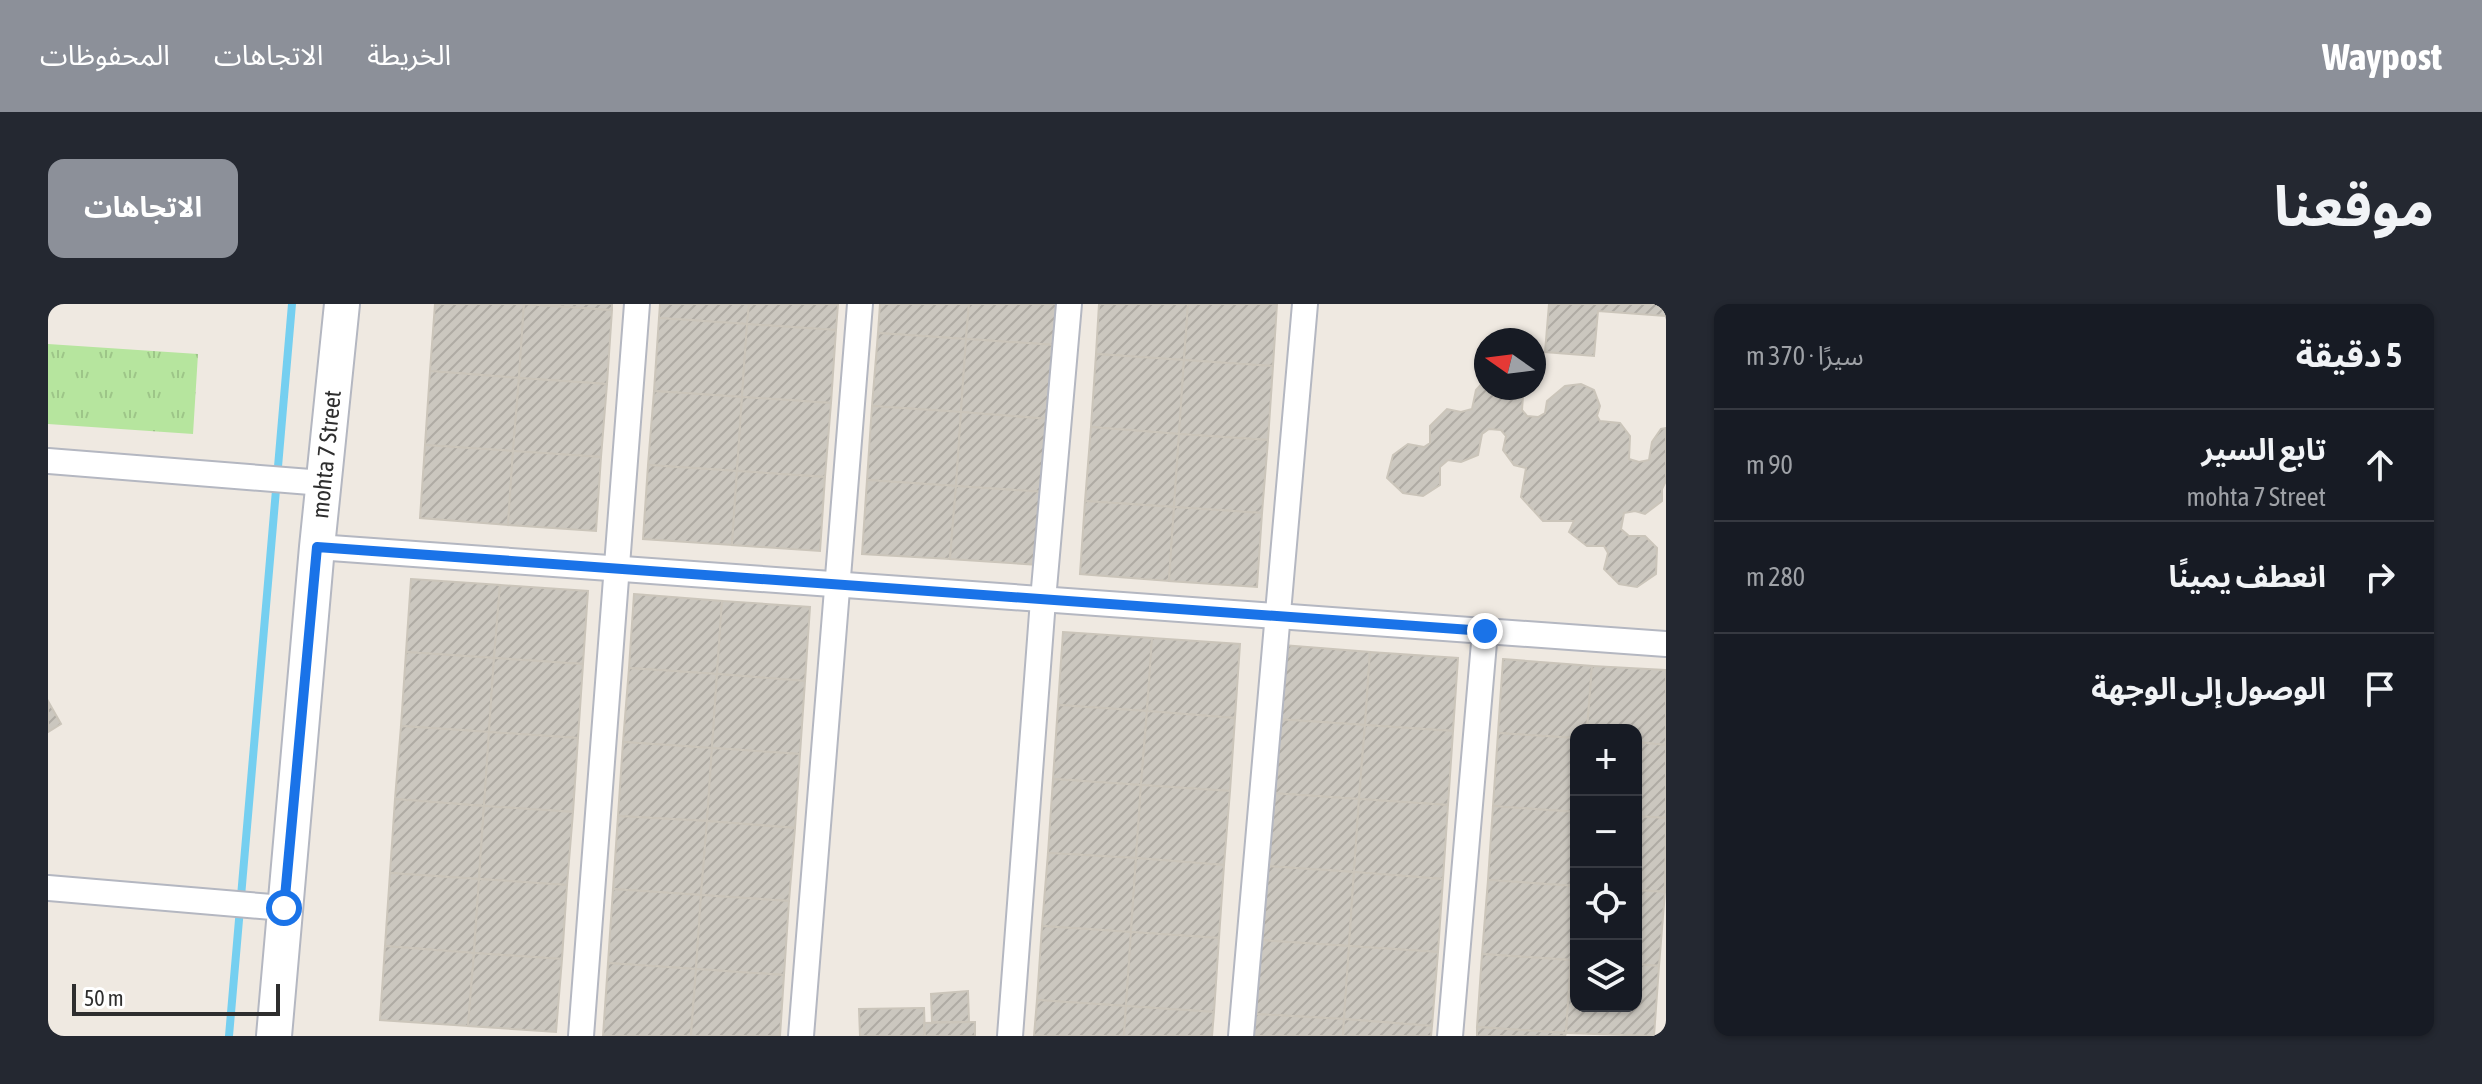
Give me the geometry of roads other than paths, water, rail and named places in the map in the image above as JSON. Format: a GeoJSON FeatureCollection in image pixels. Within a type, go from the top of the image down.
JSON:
{"type":"FeatureCollection","features":[{"type":"Feature","properties":{"kind":"street","name":"mohta 7 Street"},"geometry":{"type":"LineString","coordinates":[[274,1036],[317,547],[342,304]]}},
{"type":"Feature","properties":{"kind":"street"},"geometry":{"type":"LineString","coordinates":[[581,1036],[637,304]]}},
{"type":"Feature","properties":{"kind":"street"},"geometry":{"type":"LineString","coordinates":[[801,1036],[840,585],[860,304]]}},
{"type":"Feature","properties":{"kind":"street"},"geometry":{"type":"LineString","coordinates":[[1010,1036],[1069,304]]}},
{"type":"Feature","properties":{"kind":"street"},"geometry":{"type":"LineString","coordinates":[[1241,1036],[1305,304]]}},
{"type":"Feature","properties":{"kind":"street"},"geometry":{"type":"LineString","coordinates":[[48,461],[323,483]]}},
{"type":"Feature","properties":{"kind":"street"},"geometry":{"type":"LineString","coordinates":[[317,547],[1666,644]]}},
{"type":"Feature","properties":{"kind":"street"},"geometry":{"type":"LineString","coordinates":[[1450,1036],[1485,631]]}},
{"type":"Feature","properties":{"kind":"street"},"geometry":{"type":"LineString","coordinates":[[48,888],[284,908]]}},
{"type":"Feature","properties":{"kind":"waterway"},"geometry":{"type":"LineString","coordinates":[[229,1036],[292,304]]}}]}
